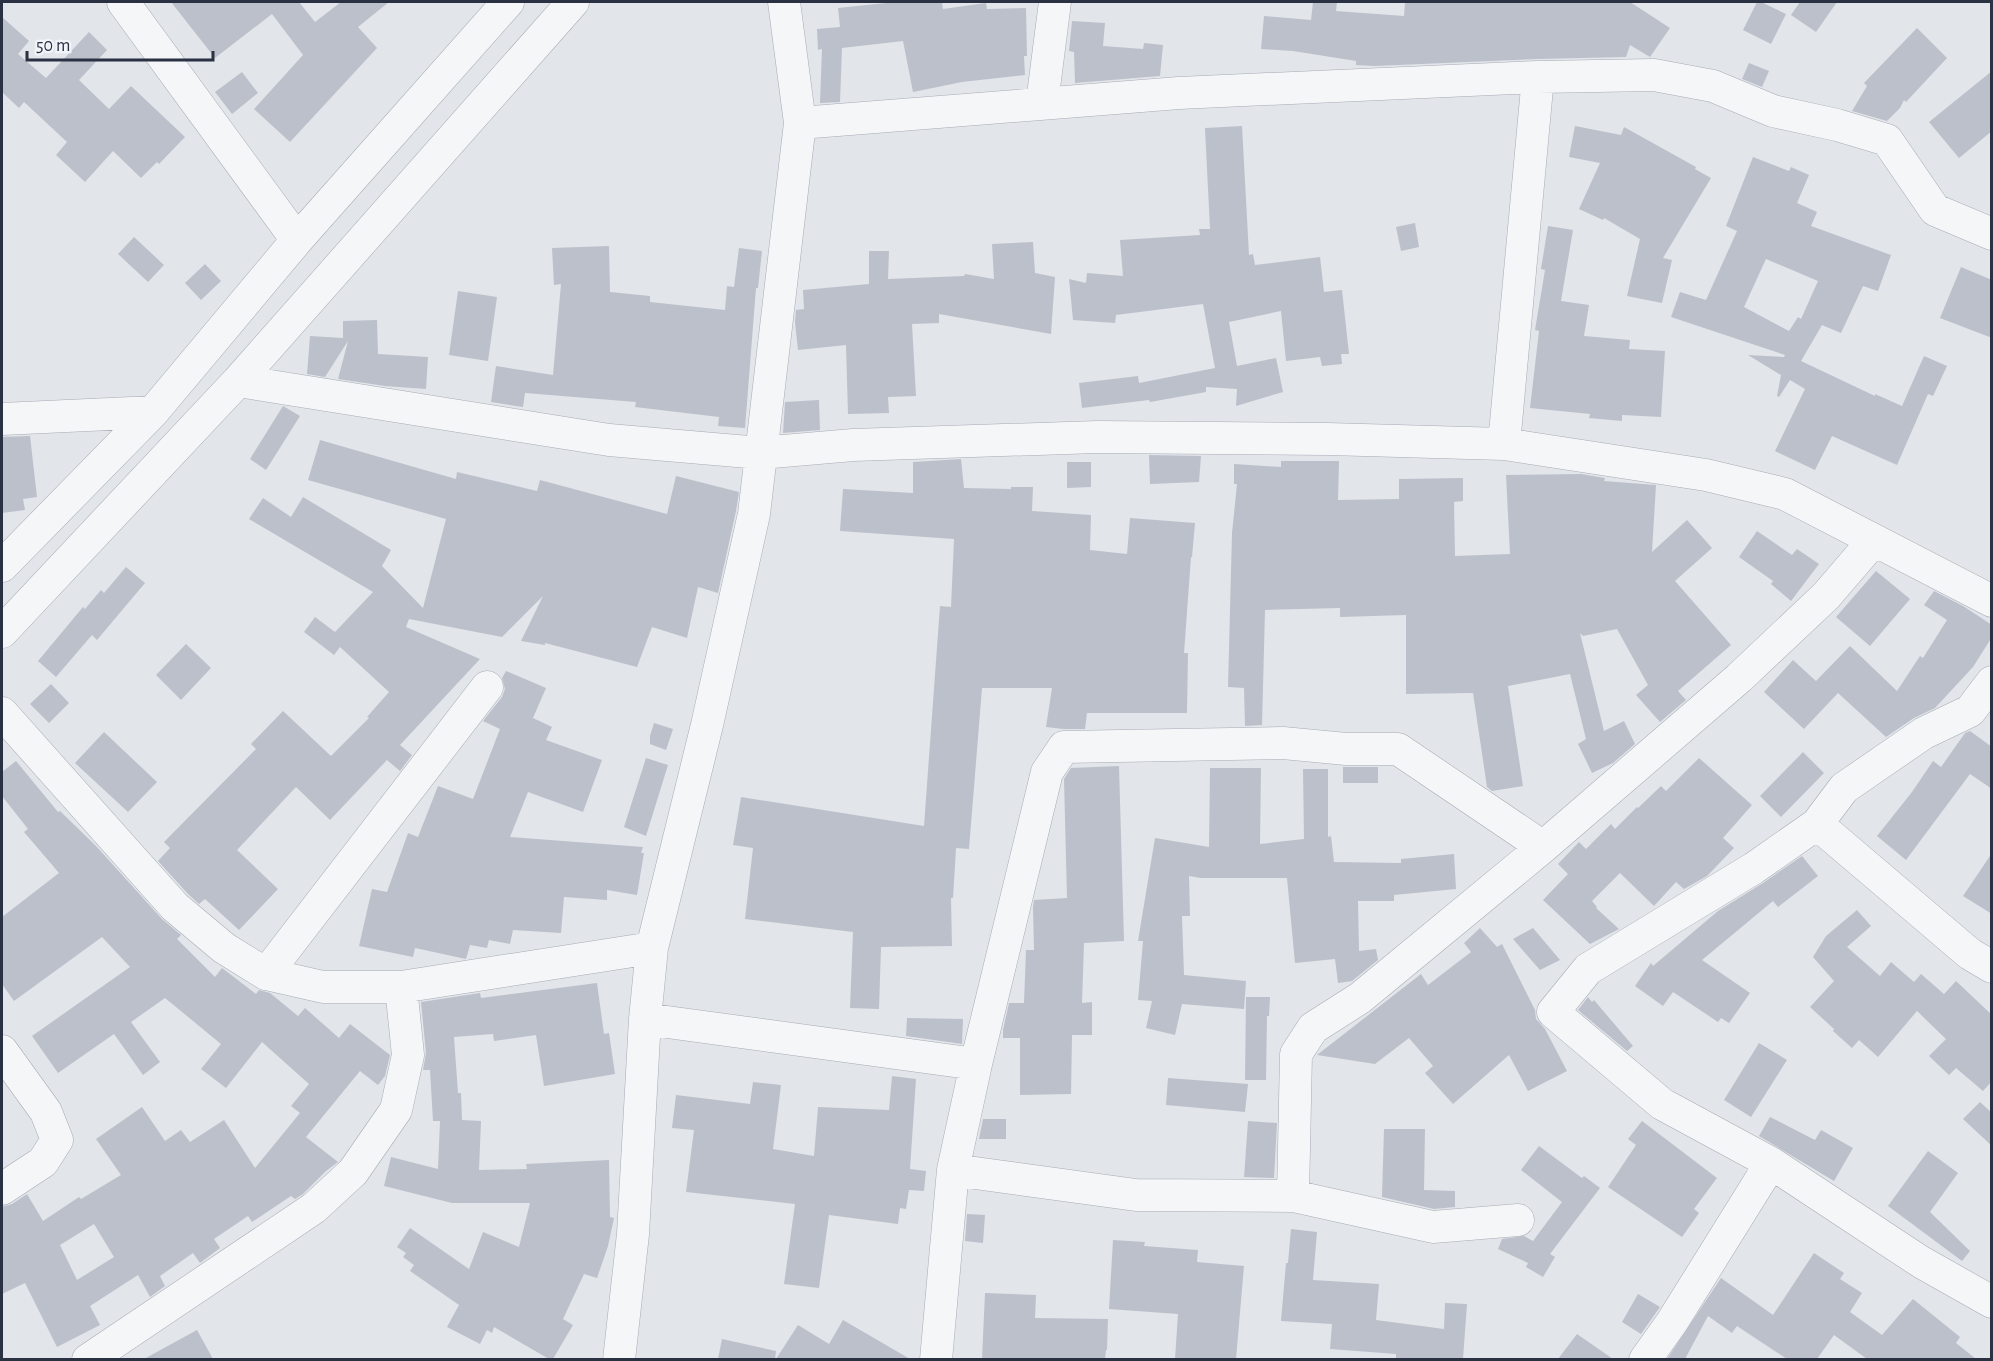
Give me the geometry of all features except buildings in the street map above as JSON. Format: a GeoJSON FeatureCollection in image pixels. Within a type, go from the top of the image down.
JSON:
{"type":"FeatureCollection","features":[{"type":"Feature","properties":{"kind":"street"},"geometry":{"type":"LineString","coordinates":[[123,2],[297,240]]}},
{"type":"Feature","properties":{"kind":"street"},"geometry":{"type":"LineString","coordinates":[[2,566],[153,412],[297,240],[508,2]]}},
{"type":"Feature","properties":{"kind":"street"},"geometry":{"type":"LineString","coordinates":[[2,632],[238,381],[573,2]]}},
{"type":"Feature","properties":{"kind":"street"},"geometry":{"type":"LineString","coordinates":[[619,1359],[633,1234],[645,1019],[652,948],[707,725],[751,525],[760,453],[800,123],[784,2]]}},
{"type":"Feature","properties":{"kind":"street"},"geometry":{"type":"LineString","coordinates":[[1042,103],[1055,2]]}},
{"type":"Feature","properties":{"kind":"street"},"geometry":{"type":"LineString","coordinates":[[800,123],[1179,93],[1538,77],[1654,75],[1713,86],[1773,111],[1837,125],[1887,140],[1935,210],[1992,234]]}},
{"type":"Feature","properties":{"kind":"street"},"geometry":{"type":"LineString","coordinates":[[1504,444],[1538,77]]}},
{"type":"Feature","properties":{"kind":"street"},"geometry":{"type":"LineString","coordinates":[[238,381],[609,440],[760,453],[853,445],[1097,437],[1328,439],[1504,444],[1706,475],[1785,494],[1992,601]]}},
{"type":"Feature","properties":{"kind":"street"},"geometry":{"type":"LineString","coordinates":[[2,419],[153,412]]}},
{"type":"Feature","properties":{"kind":"street"},"geometry":{"type":"LineString","coordinates":[[1293,1196],[1296,1054],[1313,1028],[1360,998],[1543,848],[1739,678],[1818,605],[1874,540]]}},
{"type":"Feature","properties":{"kind":"street"},"geometry":{"type":"LineString","coordinates":[[1992,682],[1970,711],[1924,733],[1844,788],[1817,824],[1680,915],[1588,969],[1553,1012],[1662,1104],[1771,1163],[1921,1262],[1992,1302]]}},
{"type":"Feature","properties":{"kind":"street"},"geometry":{"type":"LineString","coordinates":[[266,974],[487,687]]}},
{"type":"Feature","properties":{"kind":"street"},"geometry":{"type":"LineString","coordinates":[[2,713],[176,907],[224,948],[266,974],[323,987],[401,987],[652,948]]}},
{"type":"Feature","properties":{"kind":"street"},"geometry":{"type":"LineString","coordinates":[[936,1359],[953,1170],[976,1064],[1047,772],[1064,747],[1283,743],[1346,749],[1398,750],[1543,848]]}},
{"type":"Feature","properties":{"kind":"street"},"geometry":{"type":"LineString","coordinates":[[1817,824],[1970,954],[1992,967]]}},
{"type":"Feature","properties":{"kind":"street"},"geometry":{"type":"LineString","coordinates":[[88,1359],[314,1208],[353,1172],[396,1110],[408,1055],[401,987]]}},
{"type":"Feature","properties":{"kind":"street"},"geometry":{"type":"LineString","coordinates":[[645,1019],[976,1064]]}},
{"type":"Feature","properties":{"kind":"street"},"geometry":{"type":"LineString","coordinates":[[2,1051],[46,1112],[57,1140],[43,1162],[2,1190]]}},
{"type":"Feature","properties":{"kind":"street"},"geometry":{"type":"LineString","coordinates":[[1645,1359],[1672,1322],[1771,1163]]}},
{"type":"Feature","properties":{"kind":"street"},"geometry":{"type":"LineString","coordinates":[[953,1170],[1136,1195],[1293,1196],[1433,1227],[1518,1220]]}}]}
